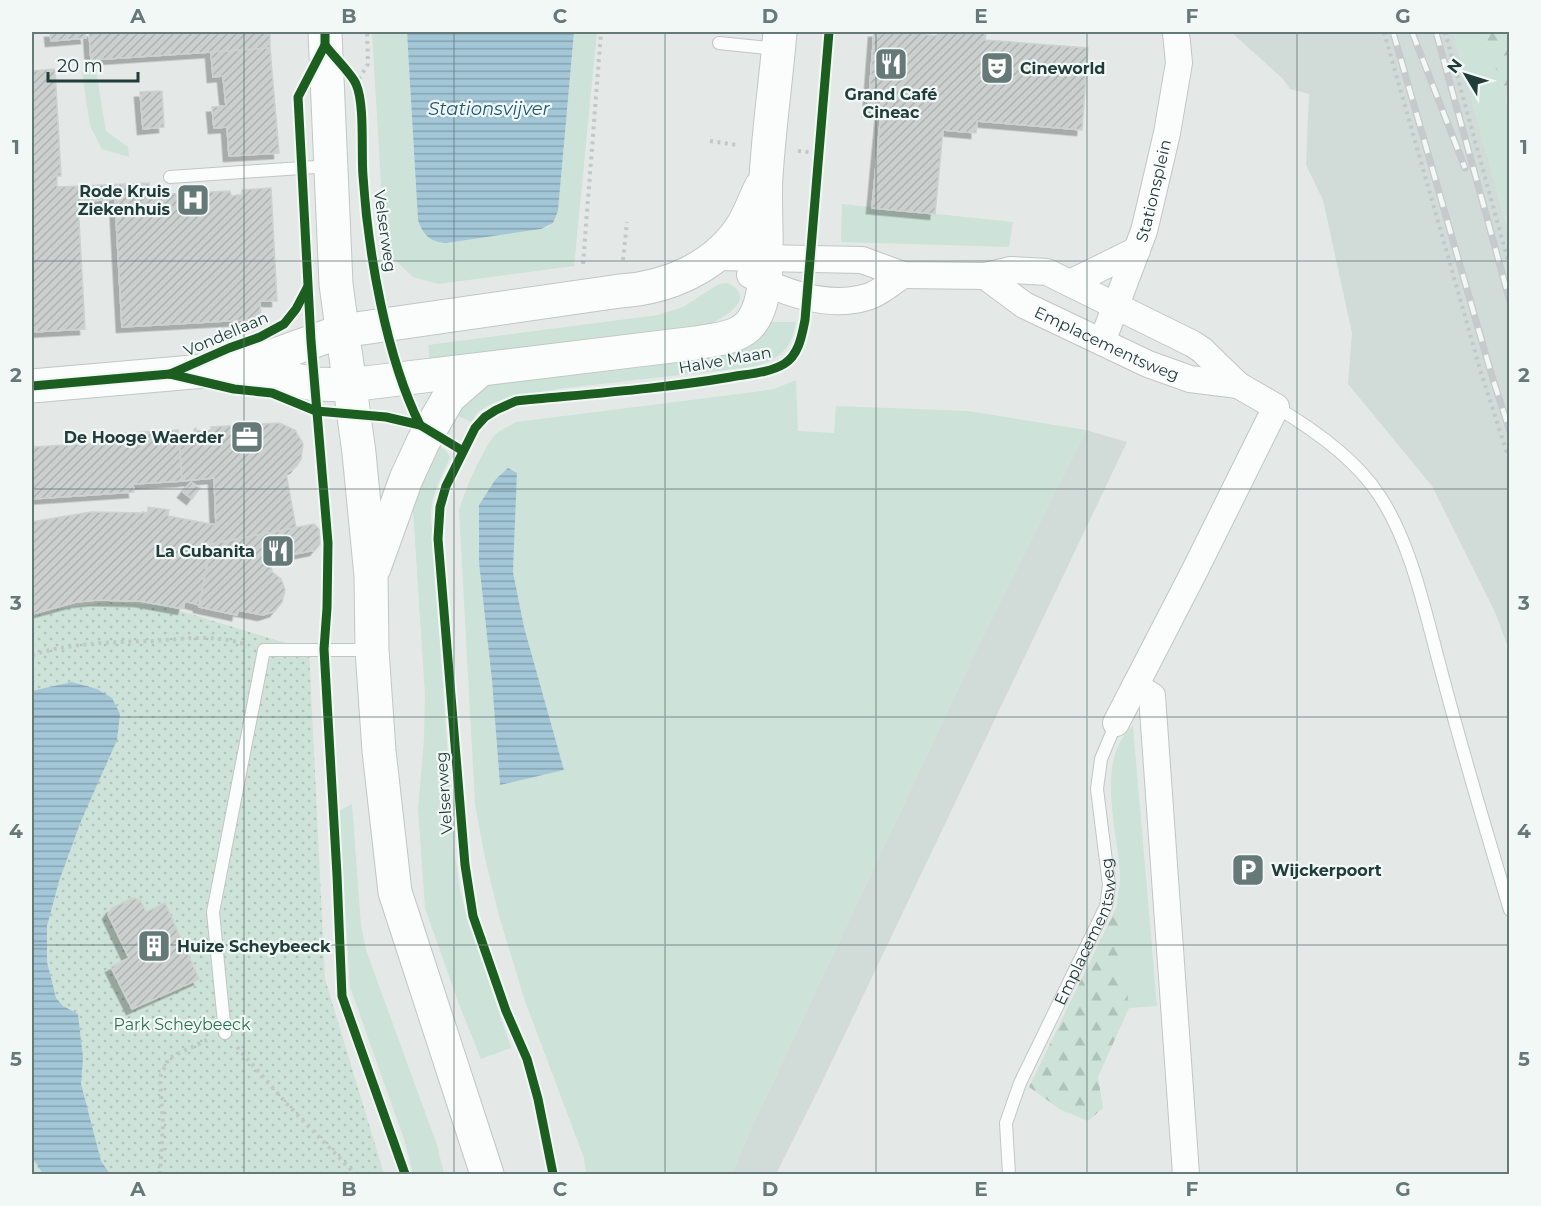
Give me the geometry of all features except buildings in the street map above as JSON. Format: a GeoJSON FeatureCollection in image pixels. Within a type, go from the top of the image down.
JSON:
{"type":"FeatureCollection","features":[{"type":"Feature","properties":{"kind":"main road"},"geometry":{"type":"LineString","coordinates":[[325,38],[336,284],[359,453],[371,576],[372,650],[382,783],[395,892],[487,1174]]}},
{"type":"Feature","properties":{"kind":"main road","name":"Halve Maan"},"geometry":{"type":"LineString","coordinates":[[349,385],[696,343],[735,335],[746,330],[762,299],[766,177],[779,40]]}},
{"type":"Feature","properties":{"kind":"main road","name":"Halve Maan"},"geometry":{"type":"LineString","coordinates":[[342,331],[640,289],[670,282],[715,257],[742,226],[766,177]]}},
{"type":"Feature","properties":{"kind":"main road","name":"Vondellaan"},"geometry":{"type":"LineString","coordinates":[[32,386],[239,368],[342,331]]}},
{"type":"Feature","properties":{"kind":"main road","name":"Vondellaan"},"geometry":{"type":"LineString","coordinates":[[239,368],[314,384],[349,385]]}},
{"type":"Feature","properties":{"kind":"main road"},"geometry":{"type":"LineString","coordinates":[[371,576],[406,479],[423,442],[449,397],[480,370]]}},
{"type":"Feature","properties":{"kind":"street","name":"Stationsplein"},"geometry":{"type":"LineString","coordinates":[[1102,342],[1144,231],[1167,133],[1179,63],[1175,32]]}},
{"type":"Feature","properties":{"kind":"street"},"geometry":{"type":"LineString","coordinates":[[1070,283],[1137,249]]}},
{"type":"Feature","properties":{"kind":"street","name":"Emplacementsweg"},"geometry":{"type":"LineString","coordinates":[[715,257],[764,270],[806,298],[840,301],[868,297],[903,275]]}},
{"type":"Feature","properties":{"kind":"street","name":"Emplacementsweg"},"geometry":{"type":"LineString","coordinates":[[764,270],[862,260],[903,275],[986,276],[1011,270],[1047,272],[1202,350],[1238,385],[1276,407],[1116,723]]}},
{"type":"Feature","properties":{"kind":"street","name":"Emplacementsweg"},"geometry":{"type":"LineString","coordinates":[[986,276],[1024,305],[1148,364],[1190,379],[1238,385]]}},
{"type":"Feature","properties":{"kind":"street"},"geometry":{"type":"LineString","coordinates":[[1135,686],[1152,696],[1186,1174]]}},
{"type":"Feature","properties":{"kind":"lane"},"geometry":{"type":"LineString","coordinates":[[718,43],[779,40]]}},
{"type":"Feature","properties":{"kind":"lane"},"geometry":{"type":"LineString","coordinates":[[170,177],[330,166]]}},
{"type":"Feature","properties":{"kind":"lane"},"geometry":{"type":"LineString","coordinates":[[1276,407],[1312,429],[1348,460],[1378,493],[1402,536],[1509,910]]}},
{"type":"Feature","properties":{"kind":"lane"},"geometry":{"type":"LineString","coordinates":[[225,1033],[213,912],[264,650],[372,650]]}},
{"type":"Feature","properties":{"kind":"lane","name":"Emplacementsweg"},"geometry":{"type":"LineString","coordinates":[[1009,1174],[1006,1123],[1020,1083],[1106,906],[1109,885],[1097,789],[1101,759],[1116,723]]}},
{"type":"Feature","properties":{"kind":"path"},"geometry":{"type":"LineString","coordinates":[[357,88],[368,64],[368,32]]}},
{"type":"Feature","properties":{"kind":"path"},"geometry":{"type":"LineString","coordinates":[[581,297],[586,204],[601,32]]}},
{"type":"Feature","properties":{"kind":"path"},"geometry":{"type":"LineString","coordinates":[[1384,32],[1482,376],[1509,462]]}},
{"type":"Feature","properties":{"kind":"path"},"geometry":{"type":"LineString","coordinates":[[1445,32],[1509,268]]}},
{"type":"Feature","properties":{"kind":"path"},"geometry":{"type":"LineString","coordinates":[[325,38],[357,88]]}},
{"type":"Feature","properties":{"kind":"path"},"geometry":{"type":"LineString","coordinates":[[710,141],[747,146]]}},
{"type":"Feature","properties":{"kind":"path"},"geometry":{"type":"LineString","coordinates":[[818,164],[819,142]]}},
{"type":"Feature","properties":{"kind":"path"},"geometry":{"type":"LineString","coordinates":[[32,655],[52,649],[190,637],[227,639],[264,650]]}},
{"type":"Feature","properties":{"kind":"path"},"geometry":{"type":"LineString","coordinates":[[160,1174],[163,1124],[160,1077],[170,1058],[225,1033],[286,1103],[355,1174]]}},
{"type":"Feature","properties":{"kind":"shaded area"},"geometry":{"type":"Polygon","coordinates":[[[1231,32],[1453,32],[1509,234],[1509,650],[1495,612],[1432,486],[1348,384],[1352,333],[1323,200],[1306,165],[1309,94],[1290,89],[1283,79],[1231,32]]]}},
{"type":"Feature","properties":{"kind":"shaded area"},"geometry":{"type":"Polygon","coordinates":[[[1086,430],[1127,442],[776,1174],[732,1174],[750,1131],[981,640],[1086,430]]]}},
{"type":"Feature","properties":{"kind":"green space"},"geometry":{"type":"Polygon","coordinates":[[[372,32],[407,32],[418,220],[548,227],[553,223],[558,211],[574,32],[597,32],[574,266],[438,284],[413,277],[394,259],[390,249],[382,201],[372,32]]]}},
{"type":"Feature","properties":{"kind":"green space"},"geometry":{"type":"Polygon","coordinates":[[[1453,32],[1484,32],[1509,108],[1509,234],[1453,32]]]}},
{"type":"Feature","properties":{"kind":"green space"},"geometry":{"type":"Polygon","coordinates":[[[1484,32],[1509,32],[1509,108],[1484,32]]]}},
{"type":"Feature","properties":{"kind":"green space"},"geometry":{"type":"Polygon","coordinates":[[[96,70],[106,131],[128,147],[129,157],[102,149],[90,126],[82,72],[96,70]]]}},
{"type":"Feature","properties":{"kind":"green space"},"geometry":{"type":"Polygon","coordinates":[[[842,204],[1013,222],[1009,247],[841,242],[842,204]]]}},
{"type":"Feature","properties":{"kind":"green space"},"geometry":{"type":"Polygon","coordinates":[[[728,283],[738,290],[740,298],[737,305],[720,319],[692,332],[430,363],[428,345],[658,315],[683,307],[719,284],[728,283]]]}},
{"type":"Feature","properties":{"kind":"green space"},"geometry":{"type":"Polygon","coordinates":[[[768,322],[796,322],[787,347],[770,361],[752,367],[565,388],[510,397],[478,412],[471,422],[450,412],[479,385],[768,322]]]}},
{"type":"Feature","properties":{"kind":"green space"},"geometry":{"type":"Polygon","coordinates":[[[796,380],[798,431],[834,433],[836,406],[968,411],[1086,430],[981,640],[750,1131],[732,1174],[586,1174],[584,1158],[525,1001],[499,916],[485,858],[475,804],[459,510],[474,470],[485,450],[498,432],[516,422],[774,389],[796,380]],[[517,473],[495,480],[479,505],[479,563],[492,681],[500,785],[564,770],[524,627],[513,572],[517,473]]]}},
{"type":"Feature","properties":{"kind":"green space"},"geometry":{"type":"Polygon","coordinates":[[[436,443],[447,452],[450,458],[435,494],[431,517],[455,856],[466,913],[511,1048],[481,1059],[425,908],[418,809],[425,694],[413,511],[415,494],[436,443]]]}},
{"type":"Feature","properties":{"kind":"green space","name":"Park Scheybeeck"},"geometry":{"type":"Polygon","coordinates":[[[107,602],[161,605],[309,650],[325,979],[384,1174],[32,1174],[32,617],[61,608],[107,602]]]}},
{"type":"Feature","properties":{"kind":"green space"},"geometry":{"type":"Polygon","coordinates":[[[1133,726],[1157,1006],[1129,1008],[1118,920],[1120,875],[1111,796],[1111,776],[1114,757],[1121,740],[1133,726]]]}},
{"type":"Feature","properties":{"kind":"green space"},"geometry":{"type":"Polygon","coordinates":[[[352,804],[361,925],[366,950],[437,1145],[444,1174],[413,1174],[404,1139],[350,987],[339,811],[352,804]]]}},
{"type":"Feature","properties":{"kind":"green space"},"geometry":{"type":"Polygon","coordinates":[[[1117,906],[1129,1008],[1098,1077],[1103,1108],[1088,1121],[1061,1110],[1029,1087],[1117,906]]]}},
{"type":"Feature","properties":{"kind":"water","name":"Stationsvijver"},"geometry":{"type":"Polygon","coordinates":[[[407,32],[574,32],[558,211],[553,223],[541,229],[446,243],[431,239],[425,234],[418,220],[407,32]]]}},
{"type":"Feature","properties":{"kind":"water"},"geometry":{"type":"Polygon","coordinates":[[[508,468],[517,473],[513,572],[524,627],[564,770],[500,785],[492,681],[479,563],[479,505],[495,480],[508,468]]]}},
{"type":"Feature","properties":{"kind":"water"},"geometry":{"type":"Polygon","coordinates":[[[72,682],[97,689],[112,698],[120,714],[117,740],[81,821],[59,881],[47,926],[47,962],[56,998],[63,1006],[78,1014],[83,1058],[81,1084],[101,1161],[110,1174],[43,1174],[32,1157],[32,691],[72,682]]]}},
{"type":"Feature","properties":{"kind":"railway"},"geometry":{"type":"LineString","coordinates":[[1393,32],[1510,432]]}},
{"type":"Feature","properties":{"kind":"railway"},"geometry":{"type":"LineString","coordinates":[[1412,32],[1465,168]]}},
{"type":"Feature","properties":{"kind":"railway"},"geometry":{"type":"LineString","coordinates":[[1436,32],[1510,302]]}},
{"type":"Feature","properties":{"kind":"cycle path"},"geometry":{"type":"LineString","coordinates":[[325,32],[325,45],[298,97],[311,341],[328,543],[324,649],[342,996],[405,1174]]}},
{"type":"Feature","properties":{"kind":"cycle path","name":"Velserweg"},"geometry":{"type":"LineString","coordinates":[[553,1174],[538,1099],[527,1059],[506,1011],[473,916],[465,865],[438,539],[440,507],[446,486],[475,428],[485,417],[516,401],[651,388],[751,374],[778,367],[789,360],[799,344],[805,320],[829,32]]}},
{"type":"Feature","properties":{"kind":"cycle path","name":"Velserweg"},"geometry":{"type":"LineString","coordinates":[[325,45],[350,75],[359,93],[365,206],[374,270],[397,368],[420,425]]}},
{"type":"Feature","properties":{"kind":"cycle path"},"geometry":{"type":"LineString","coordinates":[[170,374],[260,337],[284,324],[296,309],[307,288]]}},
{"type":"Feature","properties":{"kind":"cycle path"},"geometry":{"type":"LineString","coordinates":[[32,386],[170,374],[234,389],[272,393],[316,411],[386,417],[420,425],[463,451]]}},
{"type":"Feature","properties":{"kind":"place","name":"Grand Café Cineac"},"geometry":{"type":"Point","coordinates":[891,64]}},
{"type":"Feature","properties":{"kind":"place","name":"Cineworld"},"geometry":{"type":"Point","coordinates":[997,68]}},
{"type":"Feature","properties":{"kind":"place","name":"Rode Kruis Ziekenhuis"},"geometry":{"type":"Point","coordinates":[193,200]}},
{"type":"Feature","properties":{"kind":"place","name":"De Hooge Waerder"},"geometry":{"type":"Point","coordinates":[247,437]}},
{"type":"Feature","properties":{"kind":"place","name":"La Cubanita"},"geometry":{"type":"Point","coordinates":[278,551]}},
{"type":"Feature","properties":{"kind":"place","name":"Wijckerpoort"},"geometry":{"type":"Point","coordinates":[1248,870]}},
{"type":"Feature","properties":{"kind":"place","name":"Huize Scheybeeck"},"geometry":{"type":"Point","coordinates":[154,946]}}]}
